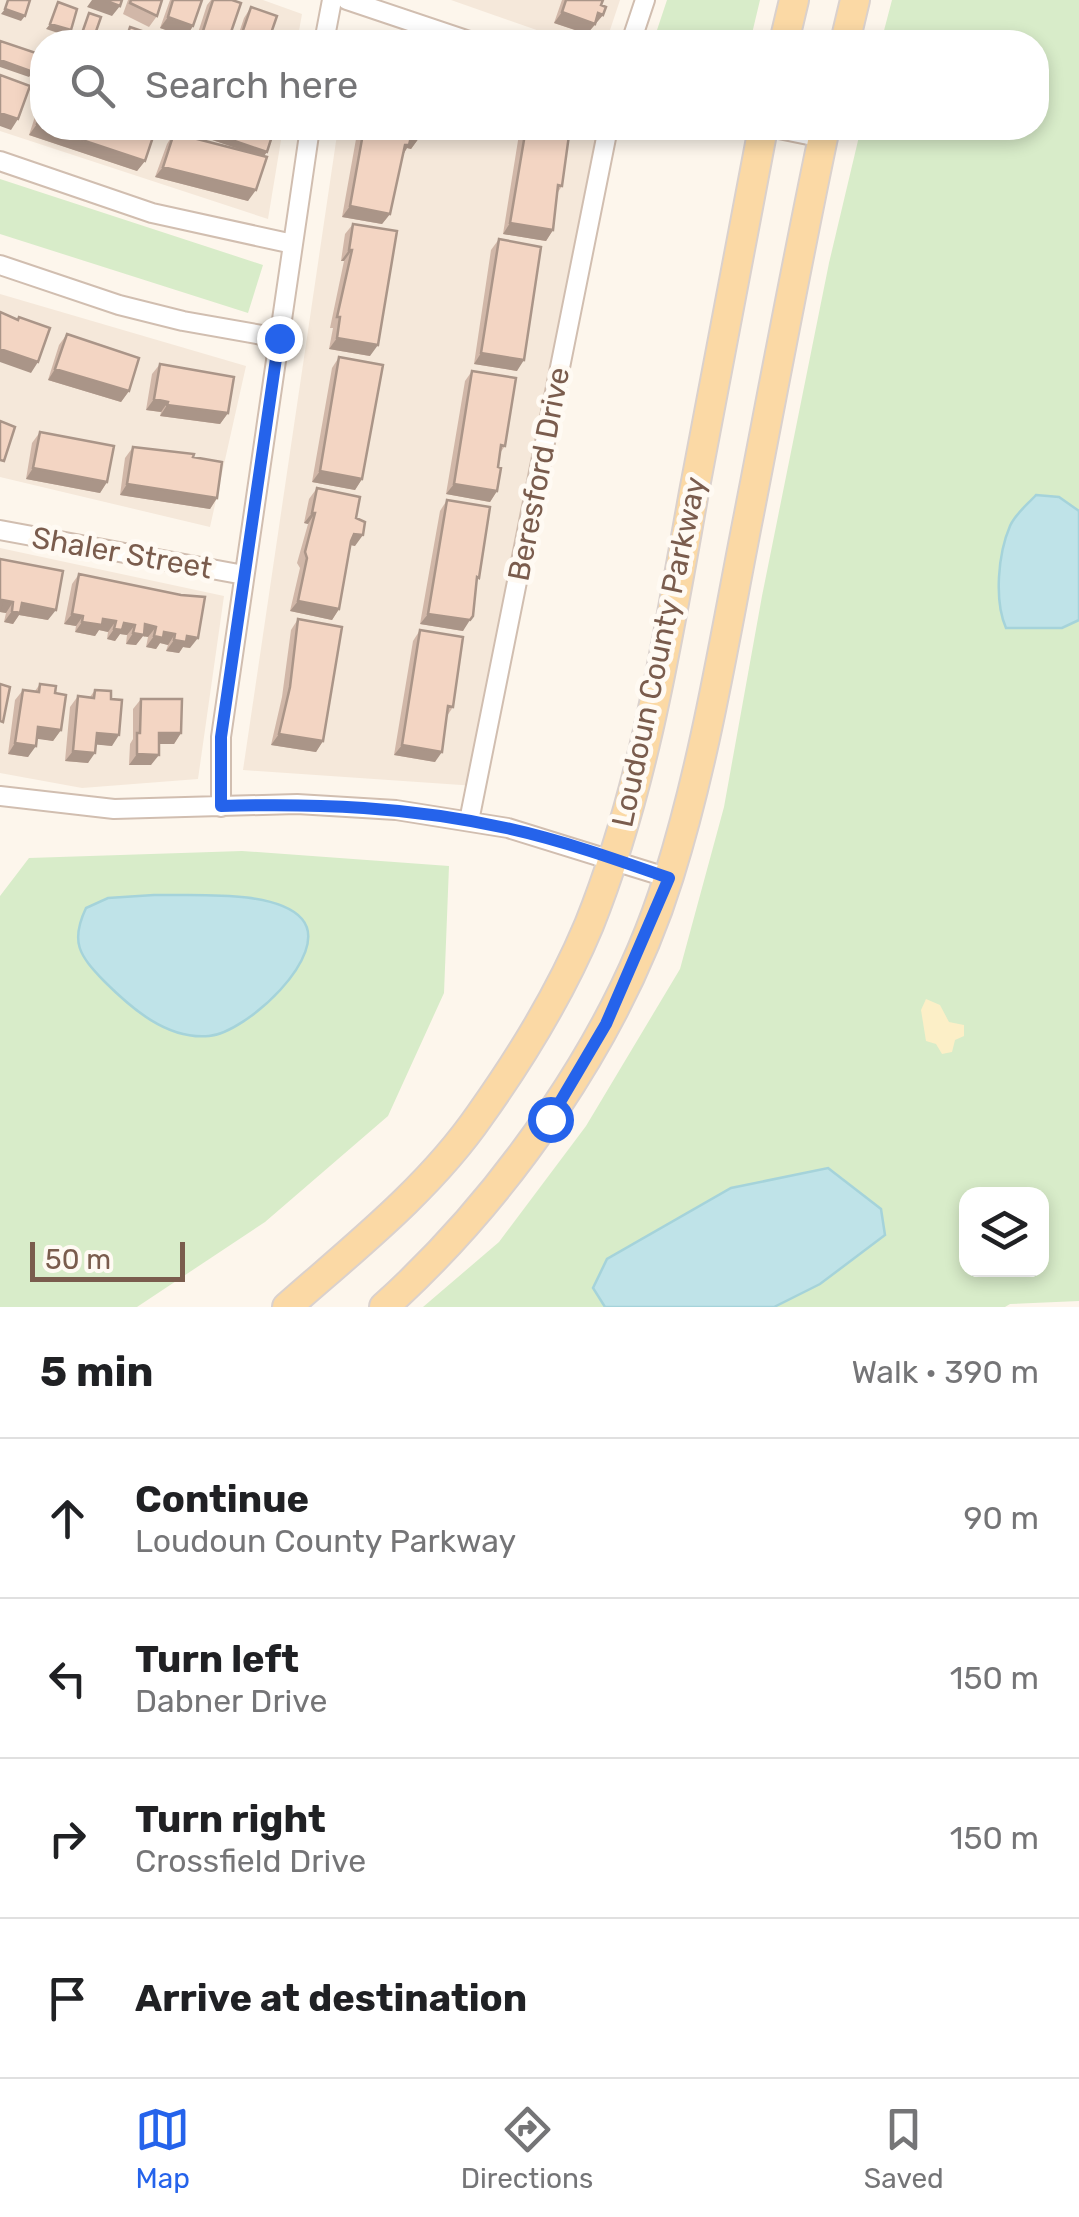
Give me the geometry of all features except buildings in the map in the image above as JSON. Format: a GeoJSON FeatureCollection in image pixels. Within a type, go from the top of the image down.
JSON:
{"type":"FeatureCollection","features":[{"type":"Feature","properties":{"kind":"main road"},"geometry":{"type":"LineString","coordinates":[[787,30],[794,0]]}},
{"type":"Feature","properties":{"kind":"main road"},"geometry":{"type":"LineString","coordinates":[[848,30],[854,0]]}},
{"type":"Feature","properties":{"kind":"main road","name":"Loudoun County Parkway"},"geometry":{"type":"LineString","coordinates":[[288,1307],[378,1226],[478,1119],[558,991],[588,925],[612,858],[642,751],[761,140]]}},
{"type":"Feature","properties":{"kind":"main road","name":"Loudoun County Parkway"},"geometry":{"type":"LineString","coordinates":[[384,1307],[470,1219],[550,1119],[606,1024],[669,878],[726,642],[823,140]]}},
{"type":"Feature","properties":{"kind":"street"},"geometry":{"type":"LineString","coordinates":[[326,30],[332,0]]}},
{"type":"Feature","properties":{"kind":"street"},"geometry":{"type":"LineString","coordinates":[[347,0],[436,30]]}},
{"type":"Feature","properties":{"kind":"street"},"geometry":{"type":"LineString","coordinates":[[635,30],[646,0]]}},
{"type":"Feature","properties":{"kind":"street"},"geometry":{"type":"LineString","coordinates":[[221,806],[221,737],[308,140]]}},
{"type":"Feature","properties":{"kind":"street","name":"Beresford Drive"},"geometry":{"type":"LineString","coordinates":[[469,820],[606,140]]}},
{"type":"Feature","properties":{"kind":"street"},"geometry":{"type":"LineString","coordinates":[[0,161],[152,213],[293,244]]}},
{"type":"Feature","properties":{"kind":"street"},"geometry":{"type":"LineString","coordinates":[[0,265],[119,305],[279,338]]}},
{"type":"Feature","properties":{"kind":"street","name":"Shaler Street"},"geometry":{"type":"LineString","coordinates":[[0,530],[244,576]]}},
{"type":"Feature","properties":{"kind":"street"},"geometry":{"type":"LineString","coordinates":[[0,796],[114,808],[350,806],[469,820],[526,832],[669,878]]}},
{"type":"Feature","properties":{"kind":"shaded area"},"geometry":{"type":"Polygon","coordinates":[[[0,0],[263,0],[302,14],[299,30],[30,30],[30,140],[281,140],[268,219],[0,131],[0,0]]]}},
{"type":"Feature","properties":{"kind":"shaded area"},"geometry":{"type":"Polygon","coordinates":[[[451,0],[620,0],[610,30],[537,30],[451,0]]]}},
{"type":"Feature","properties":{"kind":"shaded area"},"geometry":{"type":"Polygon","coordinates":[[[336,140],[606,140],[476,786],[243,770],[336,140]]]}},
{"type":"Feature","properties":{"kind":"shaded area"},"geometry":{"type":"Polygon","coordinates":[[[0,294],[246,366],[210,527],[0,477],[0,294]]]}},
{"type":"Feature","properties":{"kind":"shaded area"},"geometry":{"type":"Polygon","coordinates":[[[0,548],[224,596],[198,779],[82,788],[0,773],[0,548]]]}},
{"type":"Feature","properties":{"kind":"green space"},"geometry":{"type":"Polygon","coordinates":[[[667,0],[760,0],[753,30],[657,30],[667,0]]]}},
{"type":"Feature","properties":{"kind":"green space"},"geometry":{"type":"Polygon","coordinates":[[[892,0],[1079,0],[1079,1301],[1005,1307],[423,1307],[499,1242],[586,1126],[680,969],[724,807],[829,263],[858,140],[1049,140],[1049,30],[884,30],[892,0]]]}},
{"type":"Feature","properties":{"kind":"green space"},"geometry":{"type":"Polygon","coordinates":[[[0,179],[263,265],[248,313],[0,234],[0,179]]]}},
{"type":"Feature","properties":{"kind":"green space"},"geometry":{"type":"Polygon","coordinates":[[[242,851],[449,866],[444,993],[388,1116],[265,1222],[137,1307],[0,1307],[0,896],[29,858],[242,851]]]}},
{"type":"Feature","properties":{"kind":"sand"},"geometry":{"type":"Polygon","coordinates":[[[926,999],[940,1005],[949,1022],[964,1025],[964,1036],[955,1040],[952,1052],[942,1054],[936,1044],[926,1041],[921,1010],[926,999]]]}},
{"type":"Feature","properties":{"kind":"water"},"geometry":{"type":"Polygon","coordinates":[[[1036,495],[1059,497],[1079,511],[1079,620],[1062,628],[1006,628],[999,591],[1003,550],[1012,522],[1036,495]]]}},
{"type":"Feature","properties":{"kind":"water"},"geometry":{"type":"Polygon","coordinates":[[[108,898],[254,898],[290,909],[302,919],[308,934],[305,952],[281,990],[243,1021],[209,1036],[179,1033],[151,1020],[115,991],[88,963],[78,939],[86,908],[108,898]]]}},
{"type":"Feature","properties":{"kind":"water"},"geometry":{"type":"Polygon","coordinates":[[[828,1168],[881,1209],[885,1235],[820,1284],[774,1307],[605,1307],[593,1288],[607,1259],[731,1188],[828,1168]]]}},
{"type":"Feature","properties":{"kind":"route"},"geometry":{"type":"LineString","coordinates":[[279,338],[221,737],[221,806],[350,806],[469,820],[542,837],[669,878],[606,1024],[550,1119]]}}]}
